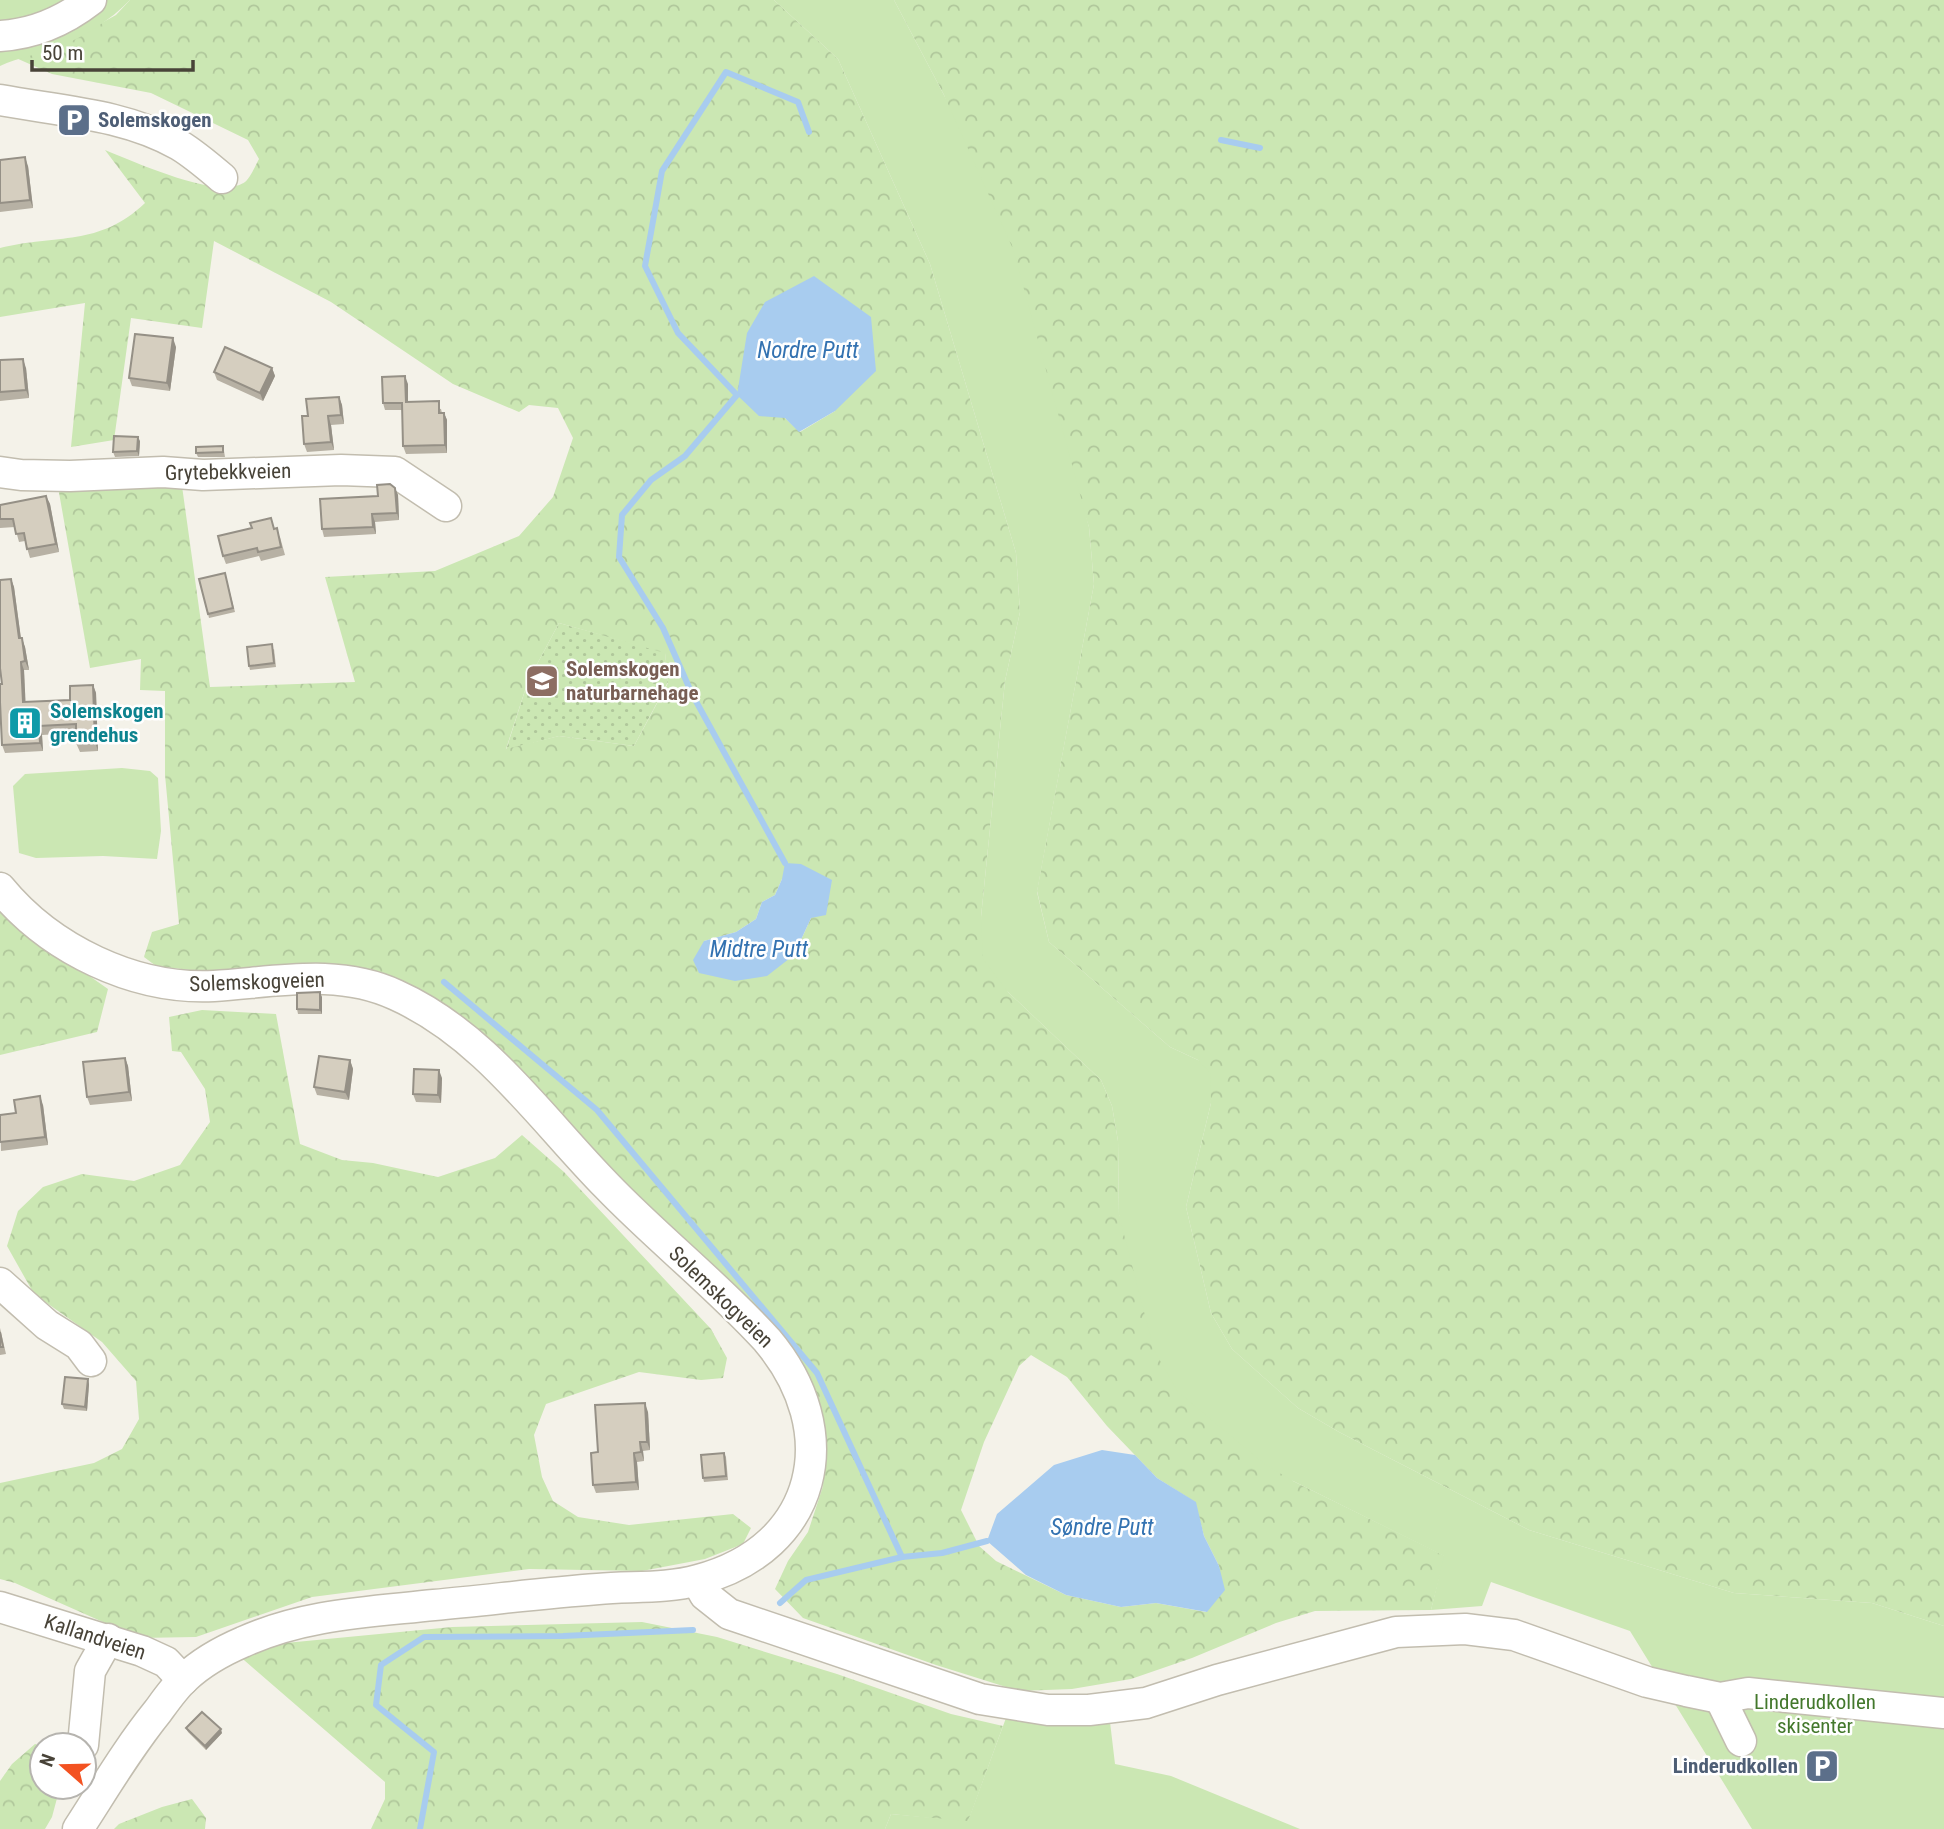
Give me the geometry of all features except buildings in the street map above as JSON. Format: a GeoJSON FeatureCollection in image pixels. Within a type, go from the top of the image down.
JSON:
{"type":"FeatureCollection","features":[{"type":"Feature","properties":{"kind":"street"},"geometry":{"type":"LineString","coordinates":[[0,36],[18,35],[40,29],[72,14],[91,0]]}},
{"type":"Feature","properties":{"kind":"street"},"geometry":{"type":"LineString","coordinates":[[0,100],[62,110],[142,129],[177,144],[222,178]]}},
{"type":"Feature","properties":{"kind":"street","name":"Grytebekkveien"},"geometry":{"type":"LineString","coordinates":[[0,472],[69,476],[341,470],[394,472],[446,506]]}},
{"type":"Feature","properties":{"kind":"street","name":"Solemskogveien"},"geometry":{"type":"LineString","coordinates":[[0,887],[28,916],[64,944],[104,964],[143,978],[195,986],[311,978],[359,981],[385,990],[440,1020],[506,1076],[605,1184],[757,1329],[783,1361],[803,1402],[811,1434],[811,1467],[807,1483],[796,1510],[786,1525],[759,1550],[730,1568],[698,1581],[351,1613],[304,1620],[240,1643],[199,1666],[183,1680],[143,1730],[83,1821]]}},
{"type":"Feature","properties":{"kind":"street"},"geometry":{"type":"LineString","coordinates":[[0,1283],[37,1317],[79,1345],[91,1361]]}},
{"type":"Feature","properties":{"kind":"street"},"geometry":{"type":"LineString","coordinates":[[698,1581],[705,1595],[729,1614],[970,1696],[1035,1709],[1089,1710],[1146,1703],[1217,1680],[1396,1632],[1465,1629],[1514,1635],[1647,1682],[1720,1698],[1748,1693],[1944,1713]]}},
{"type":"Feature","properties":{"kind":"street","name":"Kallandveien"},"geometry":{"type":"LineString","coordinates":[[0,1607],[108,1639],[166,1662],[183,1680]]}},
{"type":"Feature","properties":{"kind":"street"},"geometry":{"type":"LineString","coordinates":[[84,1731],[90,1671],[108,1639]]}},
{"type":"Feature","properties":{"kind":"street"},"geometry":{"type":"LineString","coordinates":[[1720,1698],[1741,1741]]}},
{"type":"Feature","properties":{"kind":"street"},"geometry":{"type":"LineString","coordinates":[[83,1801],[83,1821]]}},
{"type":"Feature","properties":{"kind":"green space"},"geometry":{"type":"Polygon","coordinates":[[[0,0],[130,0],[77,39],[0,66],[0,0]]]}},
{"type":"Feature","properties":{"kind":"green space"},"geometry":{"type":"Polygon","coordinates":[[[130,0],[774,0],[838,59],[930,264],[1016,553],[1020,612],[1005,681],[981,917],[1008,992],[1101,1080],[1112,1106],[1118,1141],[1119,1215],[1293,1481],[1445,1556],[1431,1610],[1315,1611],[1276,1623],[1192,1658],[1131,1679],[1072,1689],[1019,1691],[803,1618],[775,1589],[788,1561],[808,1532],[823,1486],[825,1443],[814,1403],[474,1031],[447,1006],[399,984],[216,973],[156,966],[144,957],[152,932],[179,924],[165,775],[165,691],[140,690],[141,659],[90,668],[58,487],[182,486],[210,687],[355,682],[325,577],[435,571],[519,536],[553,497],[573,438],[558,408],[529,405],[519,412],[453,384],[331,302],[214,241],[202,328],[131,318],[114,440],[71,447],[85,303],[0,317],[0,248],[94,233],[128,217],[145,203],[105,150],[176,177],[216,187],[233,187],[245,182],[259,159],[248,140],[151,93],[52,74],[16,58],[56,48],[116,15],[130,0]],[[835,411],[785,418],[800,432],[835,411]],[[559,623],[528,681],[506,749],[559,736],[634,746],[668,683],[665,653],[559,623]],[[782,879],[775,895],[762,902],[756,919],[736,932],[704,941],[794,955],[811,918],[782,879]],[[1031,1355],[1019,1366],[984,1442],[961,1510],[979,1546],[996,1561],[1066,1595],[1121,1607],[1156,1603],[1206,1612],[1219,1566],[1204,1536],[1195,1502],[1157,1478],[1107,1426],[1067,1377],[1031,1355]]]}},
{"type":"Feature","properties":{"kind":"green space","name":"Linderudkollen skisenter"},"geometry":{"type":"Polygon","coordinates":[[[774,0],[894,0],[944,95],[1013,249],[1089,527],[1094,584],[1037,892],[1049,942],[1170,1047],[1198,1060],[1210,1073],[1211,1103],[1186,1207],[1211,1313],[1232,1349],[1298,1408],[1529,1530],[1734,1593],[1872,1603],[1944,1626],[1944,1829],[1752,1829],[1630,1631],[1491,1582],[1482,1606],[1431,1610],[1444,1556],[1266,1465],[1178,1392],[1154,1350],[1119,1215],[1118,1141],[1112,1106],[1101,1080],[1008,992],[983,959],[981,917],[1005,681],[1020,612],[1016,553],[930,264],[838,59],[774,0]]]}},
{"type":"Feature","properties":{"kind":"green space"},"geometry":{"type":"Polygon","coordinates":[[[894,0],[1944,0],[1944,1626],[1872,1603],[1734,1593],[1529,1530],[1298,1408],[1232,1349],[1211,1313],[1186,1207],[1211,1103],[1198,1060],[1170,1047],[1049,942],[1037,891],[1094,584],[1089,527],[944,95],[894,0]]]}},
{"type":"Feature","properties":{"kind":"green space"},"geometry":{"type":"Polygon","coordinates":[[[559,623],[665,652],[668,682],[634,746],[559,736],[506,750],[528,681],[559,623]]]}},
{"type":"Feature","properties":{"kind":"green space"},"geometry":{"type":"Polygon","coordinates":[[[122,768],[150,771],[158,778],[161,831],[157,859],[103,856],[36,858],[19,853],[13,786],[25,774],[122,768]]]}},
{"type":"Feature","properties":{"kind":"green space"},"geometry":{"type":"Polygon","coordinates":[[[0,909],[8,919],[108,989],[97,1032],[0,1055],[0,909]]]}},
{"type":"Feature","properties":{"kind":"green space"},"geometry":{"type":"Polygon","coordinates":[[[202,1010],[276,1014],[300,1144],[342,1160],[373,1163],[438,1177],[495,1158],[522,1135],[564,1172],[711,1329],[727,1358],[723,1378],[701,1380],[639,1372],[546,1404],[534,1435],[542,1477],[553,1501],[578,1517],[629,1525],[733,1514],[751,1528],[743,1544],[705,1559],[642,1571],[529,1569],[312,1597],[196,1637],[139,1638],[15,1583],[0,1579],[0,1483],[94,1463],[122,1449],[139,1419],[136,1381],[102,1342],[34,1294],[7,1246],[18,1211],[43,1187],[82,1174],[134,1181],[180,1165],[210,1122],[205,1089],[181,1052],[172,1051],[169,1017],[202,1010]]]}},
{"type":"Feature","properties":{"kind":"green space"},"geometry":{"type":"Polygon","coordinates":[[[642,1622],[717,1637],[837,1674],[951,1714],[1003,1726],[968,1822],[891,1814],[885,1829],[371,1829],[385,1799],[385,1782],[237,1654],[275,1644],[452,1627],[642,1622]]]}},
{"type":"Feature","properties":{"kind":"green space"},"geometry":{"type":"Polygon","coordinates":[[[1006,1718],[1110,1722],[1115,1764],[1171,1776],[1300,1829],[885,1829],[891,1814],[968,1821],[1006,1718]]]}},
{"type":"Feature","properties":{"kind":"green space"},"geometry":{"type":"Polygon","coordinates":[[[28,1750],[28,1801],[56,1801],[45,1829],[0,1829],[0,1781],[12,1764],[28,1750]]]}},
{"type":"Feature","properties":{"kind":"green space"},"geometry":{"type":"Polygon","coordinates":[[[192,1799],[206,1818],[205,1829],[114,1829],[119,1824],[162,1807],[192,1799]]]}},
{"type":"Feature","properties":{"kind":"water","name":"Nordre Putt"},"geometry":{"type":"Polygon","coordinates":[[[814,276],[871,317],[876,371],[835,411],[799,432],[785,418],[759,416],[737,395],[747,333],[765,302],[814,276]]]}},
{"type":"Feature","properties":{"kind":"water","name":"Midtre Putt"},"geometry":{"type":"Polygon","coordinates":[[[785,863],[801,864],[832,880],[826,915],[811,918],[794,955],[767,976],[735,981],[699,973],[693,960],[704,941],[736,932],[756,919],[762,902],[775,895],[785,863]]]}},
{"type":"Feature","properties":{"kind":"water","name":"Søndre Putt"},"geometry":{"type":"Polygon","coordinates":[[[1102,1450],[1135,1455],[1157,1478],[1196,1502],[1204,1536],[1219,1566],[1225,1590],[1207,1612],[1156,1603],[1121,1607],[1066,1595],[1026,1575],[987,1541],[997,1514],[1054,1465],[1102,1450]]]}},
{"type":"Feature","properties":{"kind":"waterway"},"geometry":{"type":"LineString","coordinates":[[785,863],[692,694],[663,628],[619,557],[622,515],[651,480],[685,456],[737,395],[678,333],[645,266],[662,171],[726,72],[798,102],[809,132]]}},
{"type":"Feature","properties":{"kind":"waterway"},"geometry":{"type":"LineString","coordinates":[[1221,140],[1260,148]]}},
{"type":"Feature","properties":{"kind":"waterway"},"geometry":{"type":"LineString","coordinates":[[444,982],[597,1110],[817,1373],[902,1557]]}},
{"type":"Feature","properties":{"kind":"waterway"},"geometry":{"type":"LineString","coordinates":[[780,1603],[806,1580],[902,1557],[942,1553],[987,1541]]}},
{"type":"Feature","properties":{"kind":"waterway"},"geometry":{"type":"LineString","coordinates":[[420,1829],[434,1752],[376,1705],[381,1665],[424,1637],[563,1636],[693,1630]]}},
{"type":"Feature","properties":{"kind":"place","name":"Solemskogen"},"geometry":{"type":"Point","coordinates":[74,120]}},
{"type":"Feature","properties":{"kind":"place","name":"Solemskogen naturbarnehage"},"geometry":{"type":"Point","coordinates":[542,681]}},
{"type":"Feature","properties":{"kind":"place","name":"Solemskogen grendehus"},"geometry":{"type":"Point","coordinates":[25,723]}},
{"type":"Feature","properties":{"kind":"place","name":"Linderudkollen"},"geometry":{"type":"Point","coordinates":[1822,1766]}}]}
